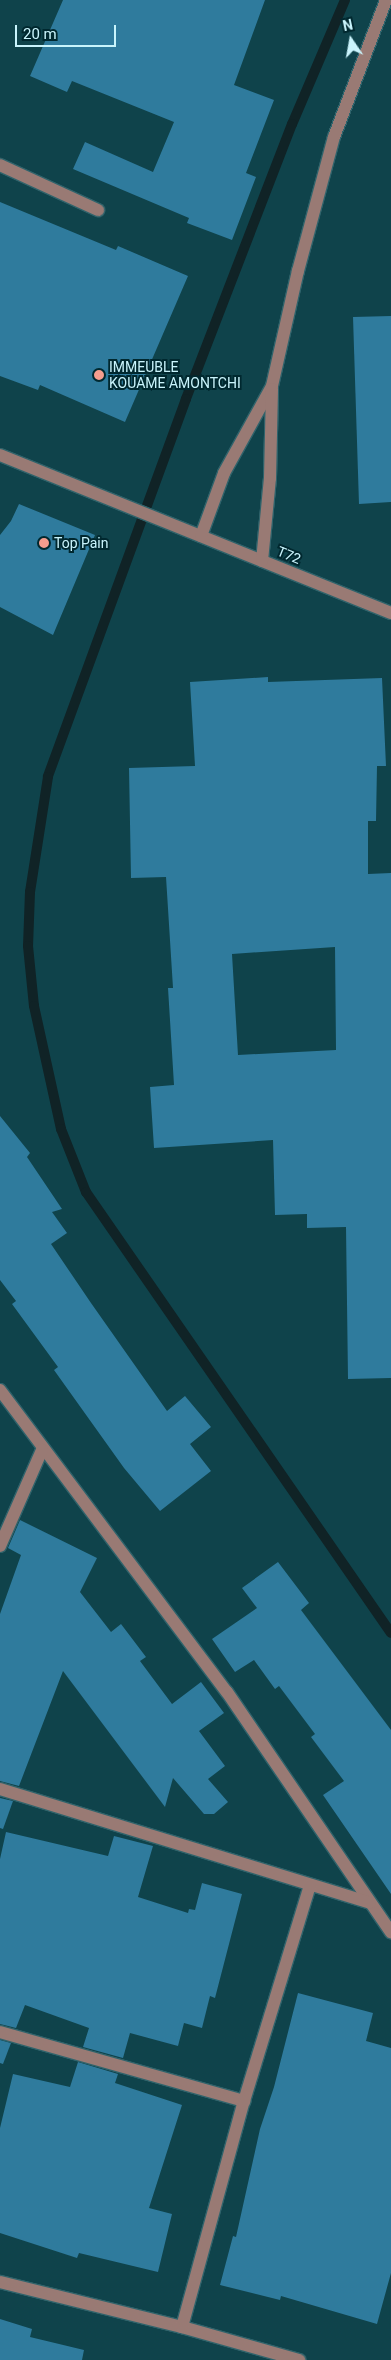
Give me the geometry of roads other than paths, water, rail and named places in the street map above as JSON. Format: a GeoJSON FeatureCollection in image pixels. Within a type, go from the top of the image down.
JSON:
{"type":"FeatureCollection","features":[{"type":"Feature","properties":{"kind":"street"},"geometry":{"type":"LineString","coordinates":[[262,561],[270,478],[272,386],[298,271],[334,137],[386,0]]}},
{"type":"Feature","properties":{"kind":"street"},"geometry":{"type":"LineString","coordinates":[[0,165],[98,210]]}},
{"type":"Feature","properties":{"kind":"street"},"geometry":{"type":"LineString","coordinates":[[201,536],[224,473],[272,386]]}},
{"type":"Feature","properties":{"kind":"street","name":"T72"},"geometry":{"type":"LineString","coordinates":[[0,455],[391,613]]}},
{"type":"Feature","properties":{"kind":"street"},"geometry":{"type":"LineString","coordinates":[[0,1390],[6,1404],[140,1572],[227,1692],[391,1932]]}},
{"type":"Feature","properties":{"kind":"street"},"geometry":{"type":"LineString","coordinates":[[0,1546],[42,1450]]}},
{"type":"Feature","properties":{"kind":"street"},"geometry":{"type":"LineString","coordinates":[[0,1789],[370,1903]]}},
{"type":"Feature","properties":{"kind":"street"},"geometry":{"type":"LineString","coordinates":[[182,2327],[244,2100],[310,1885]]}},
{"type":"Feature","properties":{"kind":"street"},"geometry":{"type":"LineString","coordinates":[[0,2032],[244,2100]]}},
{"type":"Feature","properties":{"kind":"street"},"geometry":{"type":"LineString","coordinates":[[0,2282],[182,2327],[298,2360]]}},
{"type":"Feature","properties":{"kind":"waterway"},"geometry":{"type":"LineString","coordinates":[[345,0],[292,124],[186,399],[48,777],[30,892],[28,946],[34,1006],[61,1129],[86,1192],[391,1633]]}},
{"type":"Feature","properties":{"kind":"place","name":"IMMEUBLE KOUAME AMONTCHI"},"geometry":{"type":"Point","coordinates":[99,375]}},
{"type":"Feature","properties":{"kind":"place","name":"Top Pain"},"geometry":{"type":"Point","coordinates":[44,543]}}]}
